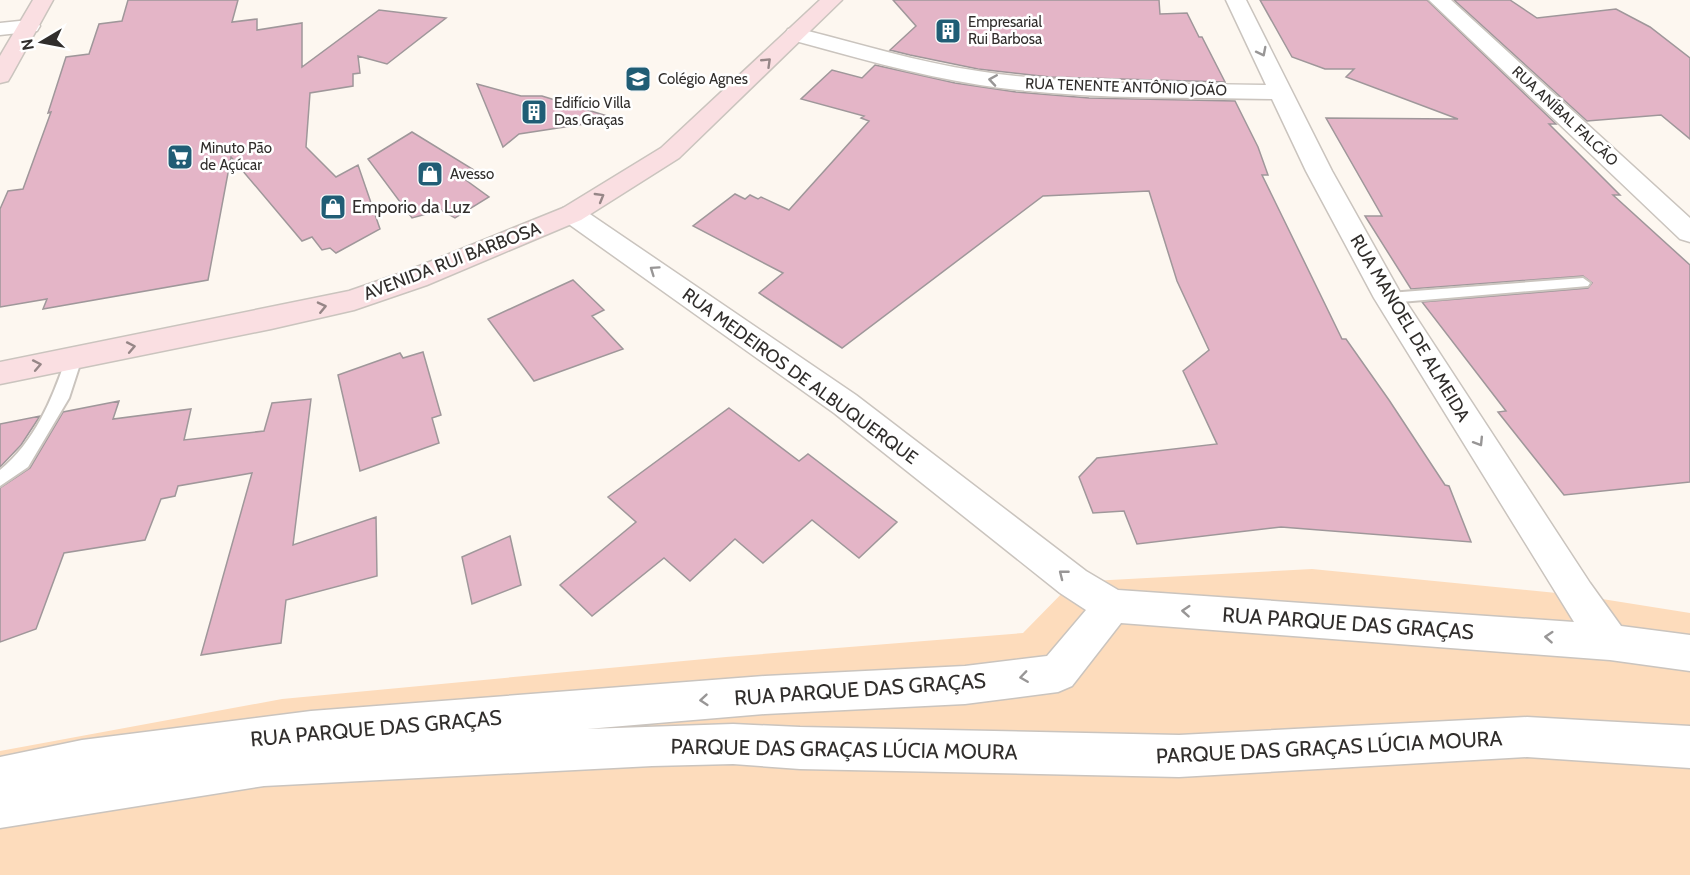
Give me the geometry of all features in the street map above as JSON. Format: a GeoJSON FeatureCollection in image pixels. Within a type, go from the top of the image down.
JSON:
{"type":"FeatureCollection","features":[{"type":"Feature","properties":{"kind":"main road"},"geometry":{"type":"LineString","coordinates":[[0,76],[43,0]]}},
{"type":"Feature","properties":{"kind":"main road","name":"AVENIDA RUI BARBOSA"},"geometry":{"type":"LineString","coordinates":[[0,373],[270,320],[354,300],[417,278],[572,213],[633,178],[670,153],[832,0]]}},
{"type":"Feature","properties":{"kind":"street","name":"RUA MANOEL DE ALMEIDA"},"geometry":{"type":"LineString","coordinates":[[1236,0],[1319,171],[1389,298],[1564,575],[1610,642]]}},
{"type":"Feature","properties":{"kind":"street","name":"RUA ANÍBAL FALCÃO"},"geometry":{"type":"LineString","coordinates":[[1440,0],[1690,233]]}},
{"type":"Feature","properties":{"kind":"street"},"geometry":{"type":"LineString","coordinates":[[0,29],[29,26]]}},
{"type":"Feature","properties":{"kind":"street","name":"RUA TENENTE ANTÔNIO JOÃO"},"geometry":{"type":"LineString","coordinates":[[796,34],[952,74],[1004,82],[1073,88],[1282,92]]}},
{"type":"Feature","properties":{"kind":"street","name":"RUA MEDEIROS DE ALBUQUERQUE"},"geometry":{"type":"LineString","coordinates":[[572,213],[845,404],[1073,582],[1112,606]]}},
{"type":"Feature","properties":{"kind":"street","name":"RUA PARQUE DAS GRAÇAS"},"geometry":{"type":"LineString","coordinates":[[0,778],[82,761],[311,731],[765,695],[965,685],[1058,673],[1112,606],[1610,642],[1690,653]]}},
{"type":"Feature","properties":{"kind":"street","name":"PARQUE DAS GRAÇAS LÚCIA MOURA"},"geometry":{"type":"LineString","coordinates":[[0,806],[264,765],[652,746],[733,744],[800,748],[1179,756],[1527,737],[1690,747]]}},
{"type":"Feature","properties":{"kind":"lane"},"geometry":{"type":"LineString","coordinates":[[1389,298],[1583,283]]}},
{"type":"Feature","properties":{"kind":"lane"},"geometry":{"type":"LineString","coordinates":[[0,479],[22,462],[61,398],[74,358]]}},
{"type":"Feature","properties":{"kind":"shaded area"},"geometry":{"type":"Polygon","coordinates":[[[1312,569],[1577,595],[1690,613],[1690,875],[0,875],[0,751],[282,699],[726,657],[1023,633],[1073,582],[1312,569]]]}},
{"type":"Feature","properties":{"kind":"building"},"geometry":{"type":"Polygon","coordinates":[[[128,0],[238,0],[232,22],[257,19],[257,30],[302,23],[302,67],[379,10],[446,18],[387,64],[358,56],[360,73],[353,74],[353,86],[310,93],[306,147],[336,177],[358,165],[380,229],[336,253],[330,248],[322,250],[312,237],[302,241],[231,157],[208,280],[43,309],[47,299],[0,307],[0,209],[8,191],[23,189],[51,112],[48,113],[66,57],[89,54],[99,24],[122,21],[128,0]]]}},
{"type":"Feature","properties":{"kind":"building"},"geometry":{"type":"Polygon","coordinates":[[[893,0],[1159,0],[1160,14],[1187,13],[1225,82],[1050,77],[978,69],[910,55],[890,50],[916,26],[893,0]]]}},
{"type":"Feature","properties":{"kind":"building"},"geometry":{"type":"Polygon","coordinates":[[[1260,0],[1427,0],[1556,124],[1549,124],[1620,195],[1613,195],[1690,265],[1690,482],[1564,495],[1498,412],[1506,411],[1422,302],[1588,288],[1592,283],[1583,276],[1411,289],[1365,216],[1382,216],[1326,118],[1458,119],[1346,77],[1354,69],[1325,69],[1292,57],[1260,0]]]}},
{"type":"Feature","properties":{"kind":"building"},"geometry":{"type":"Polygon","coordinates":[[[1454,0],[1510,0],[1537,18],[1616,9],[1650,27],[1690,58],[1690,139],[1661,115],[1587,121],[1454,0]]]}},
{"type":"Feature","properties":{"kind":"building"},"geometry":{"type":"Polygon","coordinates":[[[875,65],[955,83],[1016,92],[1089,98],[1235,101],[1258,147],[1268,175],[1262,175],[1342,339],[1346,339],[1445,485],[1449,486],[1471,542],[1281,527],[1137,544],[1124,511],[1093,513],[1079,477],[1097,458],[1217,444],[1183,371],[1209,350],[1177,281],[1149,191],[1043,196],[842,348],[759,293],[783,273],[693,226],[735,194],[745,199],[750,195],[758,199],[761,197],[789,210],[869,121],[861,118],[864,116],[801,99],[832,70],[862,78],[875,65]]]}},
{"type":"Feature","properties":{"kind":"building","name":"Edifício Villa Das Graças"},"geometry":{"type":"Polygon","coordinates":[[[477,84],[521,96],[542,96],[617,119],[519,134],[503,147],[477,84]]]}},
{"type":"Feature","properties":{"kind":"building","name":"Avesso"},"geometry":{"type":"Polygon","coordinates":[[[412,132],[474,170],[463,178],[489,197],[455,218],[441,210],[412,218],[368,159],[412,132]]]}},
{"type":"Feature","properties":{"kind":"building"},"geometry":{"type":"Polygon","coordinates":[[[573,280],[604,310],[592,316],[623,349],[534,381],[488,319],[573,280]]]}},
{"type":"Feature","properties":{"kind":"building"},"geometry":{"type":"Polygon","coordinates":[[[423,352],[441,415],[432,418],[439,443],[360,471],[338,375],[400,353],[403,358],[423,352]]]}},
{"type":"Feature","properties":{"kind":"building"},"geometry":{"type":"Polygon","coordinates":[[[311,399],[293,545],[376,517],[377,576],[286,600],[281,643],[201,655],[252,473],[178,486],[175,496],[161,499],[145,540],[64,553],[36,629],[0,642],[0,488],[30,468],[63,412],[119,401],[113,419],[191,409],[184,440],[264,431],[272,403],[311,399]]]}},
{"type":"Feature","properties":{"kind":"building"},"geometry":{"type":"Polygon","coordinates":[[[729,408],[799,461],[808,454],[897,522],[859,558],[812,520],[763,563],[735,539],[690,581],[664,558],[592,616],[560,585],[636,522],[608,497],[729,408]]]}},
{"type":"Feature","properties":{"kind":"building"},"geometry":{"type":"Polygon","coordinates":[[[40,416],[21,445],[0,467],[0,424],[40,416]]]}},
{"type":"Feature","properties":{"kind":"building"},"geometry":{"type":"Polygon","coordinates":[[[510,536],[521,585],[472,604],[462,557],[510,536]]]}},
{"type":"Feature","properties":{"kind":"place","name":"Empresarial Rui Barbosa"},"geometry":{"type":"Point","coordinates":[948,31]}},
{"type":"Feature","properties":{"kind":"place","name":"Colégio Agnes"},"geometry":{"type":"Point","coordinates":[638,79]}},
{"type":"Feature","properties":{"kind":"place","name":"Edifício Villa Das Graças"},"geometry":{"type":"Point","coordinates":[534,112]}},
{"type":"Feature","properties":{"kind":"place","name":"Minuto Pão de Açúcar"},"geometry":{"type":"Point","coordinates":[180,157]}},
{"type":"Feature","properties":{"kind":"place","name":"Avesso"},"geometry":{"type":"Point","coordinates":[430,174]}},
{"type":"Feature","properties":{"kind":"place","name":"Emporio da Luz"},"geometry":{"type":"Point","coordinates":[333,207]}}]}
